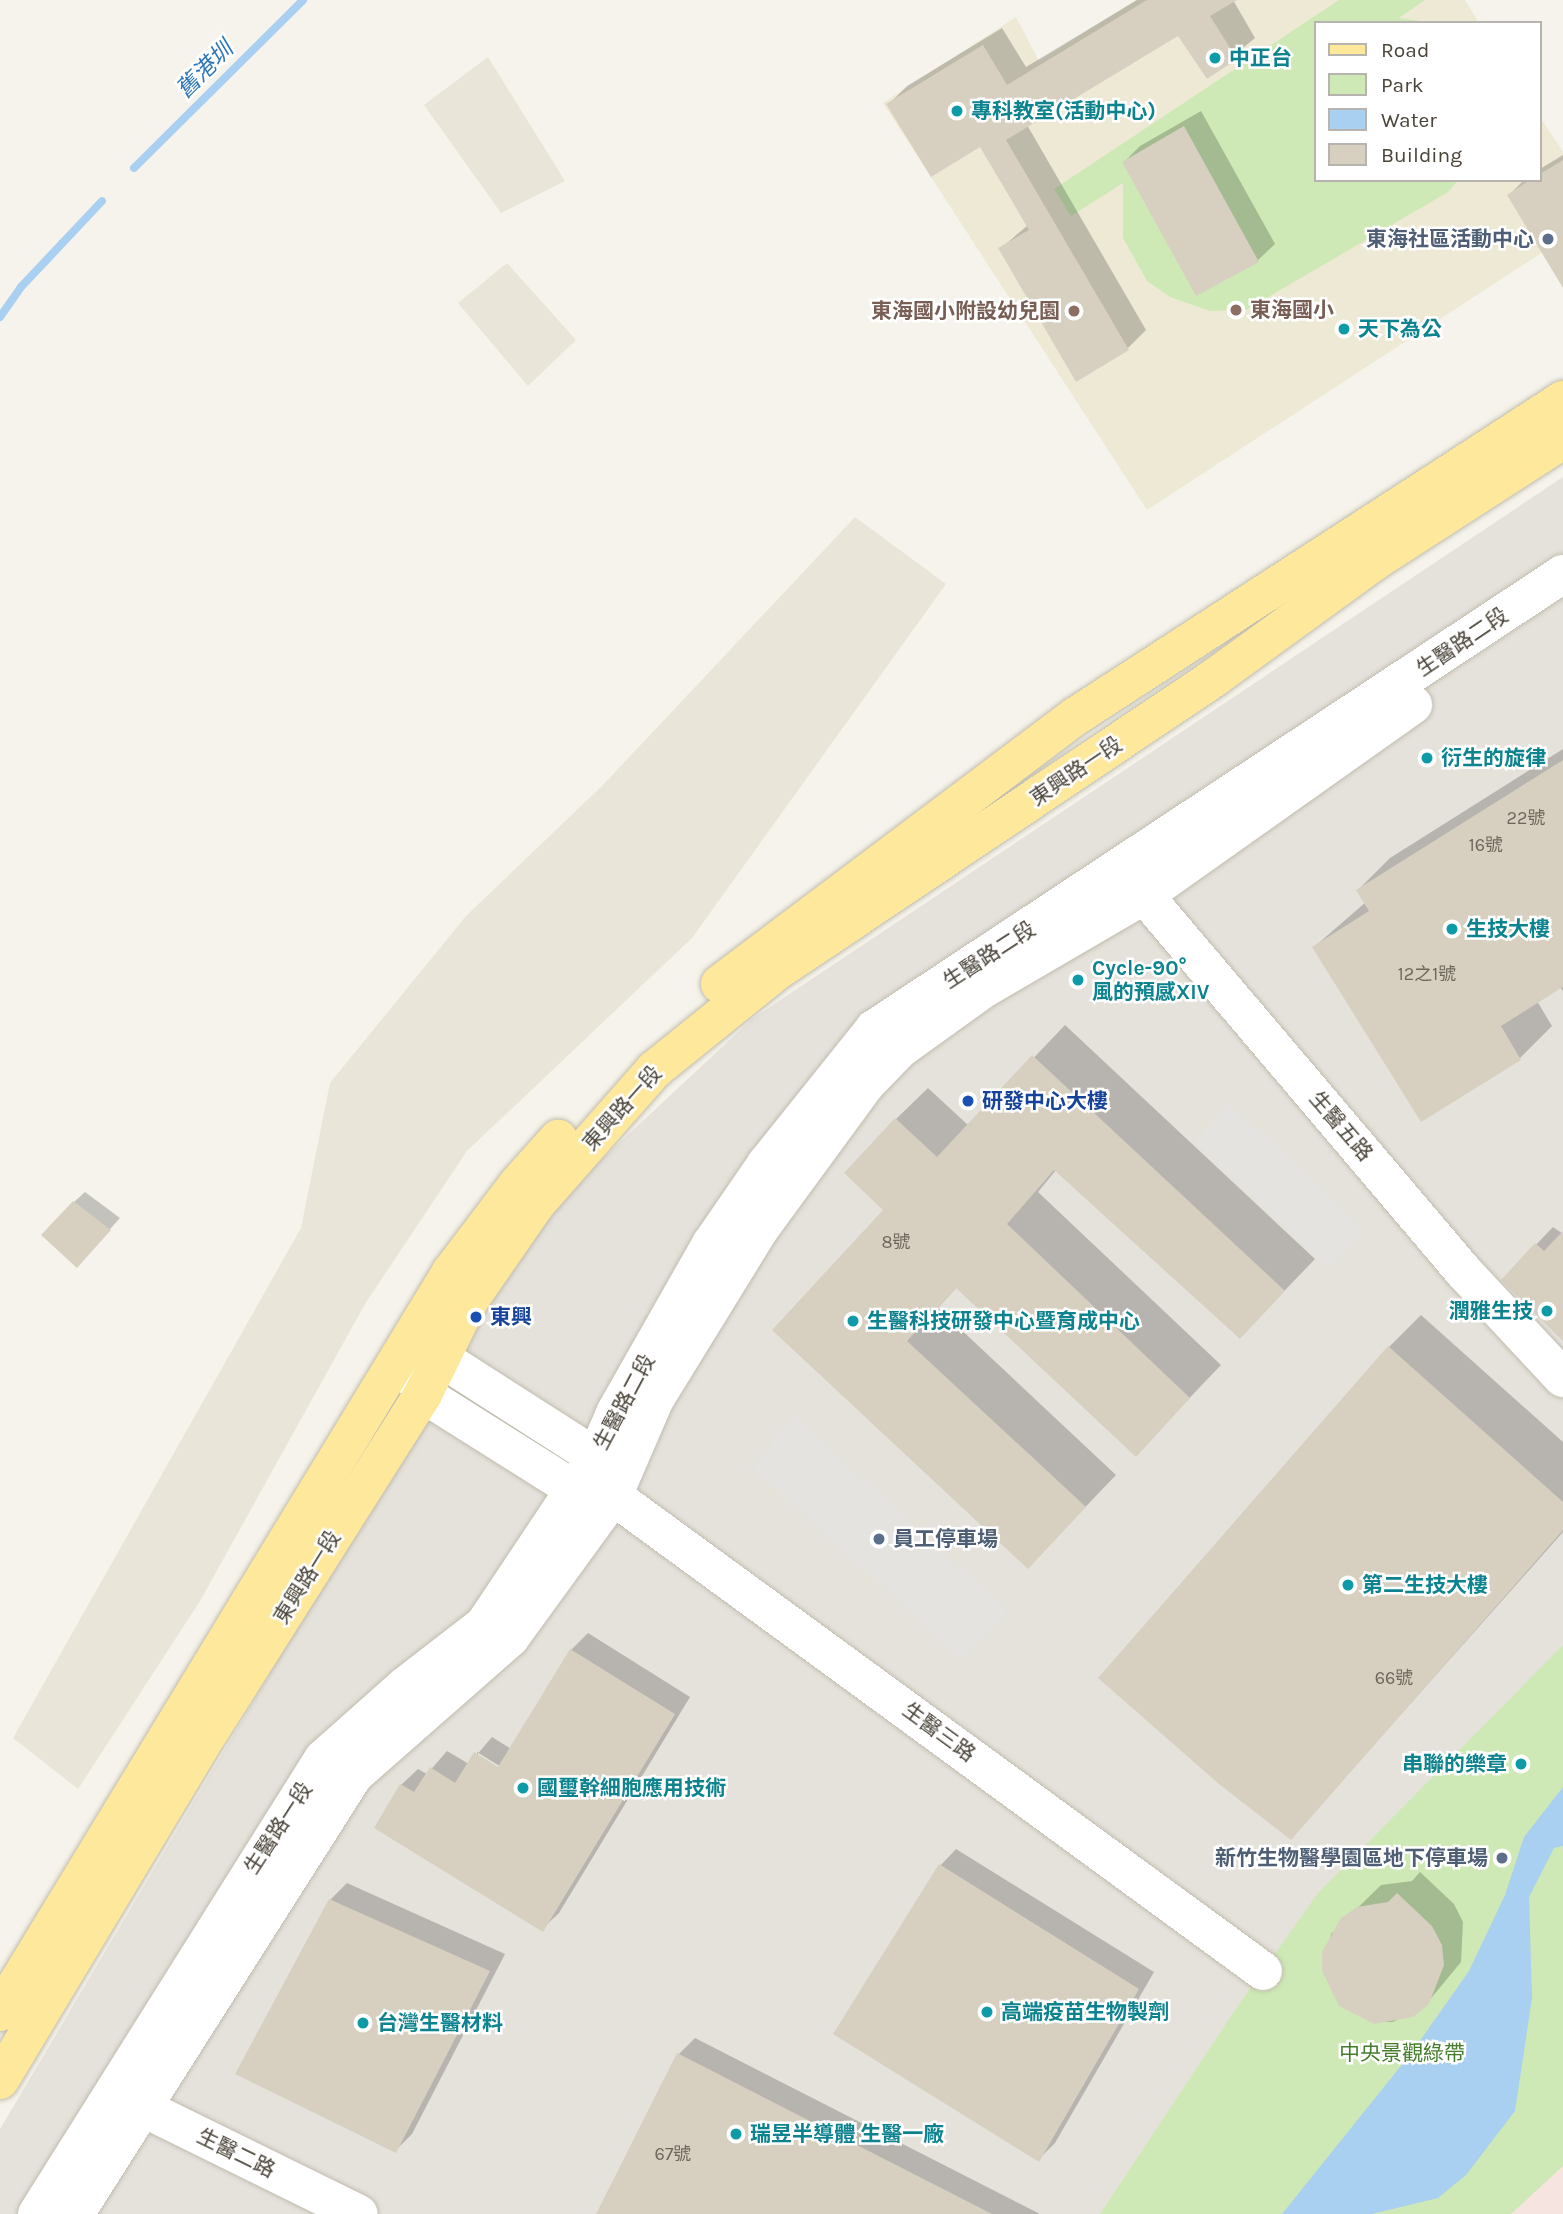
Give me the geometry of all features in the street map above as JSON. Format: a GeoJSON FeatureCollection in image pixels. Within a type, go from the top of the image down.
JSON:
{"type":"FeatureCollection","features":[{"type":"Feature","properties":{"kind":"main road","name":"東興路一段"},"geometry":{"type":"LineString","coordinates":[[0,2012],[451,1272],[517,1185],[660,1032],[761,950],[1076,716],[1563,400]]}},
{"type":"Feature","properties":{"kind":"main road","name":"東興路一段"},"geometry":{"type":"LineString","coordinates":[[0,2080],[210,1731],[423,1394],[469,1301],[536,1204],[654,1070],[714,1018],[1214,678],[1375,561],[1563,440]]}},
{"type":"Feature","properties":{"kind":"street","name":"生醫路二段"},"geometry":{"type":"LineString","coordinates":[[613,1496],[663,1388],[760,1230],[866,1084],[900,1049],[1563,574]]}},
{"type":"Feature","properties":{"kind":"street","name":"生醫路二段"},"geometry":{"type":"LineString","coordinates":[[572,1488],[596,1457],[616,1411],[711,1244],[765,1164],[874,1029],[1133,883],[1563,604]]}},
{"type":"Feature","properties":{"kind":"street","name":"生醫五路"},"geometry":{"type":"LineString","coordinates":[[1133,883],[1464,1272],[1563,1378]]}},
{"type":"Feature","properties":{"kind":"street"},"geometry":{"type":"LineString","coordinates":[[401,1357],[440,1358],[596,1457],[613,1496]]}},
{"type":"Feature","properties":{"kind":"street"},"geometry":{"type":"LineString","coordinates":[[401,1357],[423,1394],[572,1488],[613,1496]]}},
{"type":"Feature","properties":{"kind":"street","name":"生醫路一段"},"geometry":{"type":"LineString","coordinates":[[75,2214],[128,2100],[323,1759],[405,1686],[484,1625],[572,1488]]}},
{"type":"Feature","properties":{"kind":"street","name":"生醫三路"},"geometry":{"type":"LineString","coordinates":[[613,1496],[1263,1971]]}},
{"type":"Feature","properties":{"kind":"street","name":"生醫路一段"},"geometry":{"type":"LineString","coordinates":[[37,2214],[128,2100],[354,1775],[510,1638],[613,1496]]}},
{"type":"Feature","properties":{"kind":"street","name":"生醫二路"},"geometry":{"type":"LineString","coordinates":[[128,2100],[359,2214]]}},
{"type":"Feature","properties":{"kind":"shaded area","name":"東海國小"},"geometry":{"type":"Polygon","coordinates":[[[1136,0],[1465,0],[1478,21],[1314,21],[1314,182],[1542,182],[1542,120],[1563,152],[1563,239],[1147,510],[883,103],[1016,17],[1039,61],[1136,0]]]}},
{"type":"Feature","properties":{"kind":"shaded area"},"geometry":{"type":"Polygon","coordinates":[[[488,57],[565,181],[501,213],[424,105],[488,57]]]}},
{"type":"Feature","properties":{"kind":"shaded area"},"geometry":{"type":"Polygon","coordinates":[[[507,263],[576,340],[528,386],[458,303],[507,263]]]}},
{"type":"Feature","properties":{"kind":"shaded area"},"geometry":{"type":"Polygon","coordinates":[[[1563,477],[1563,2214],[0,2214],[0,2129],[541,1216],[752,1019],[1563,477]]]}},
{"type":"Feature","properties":{"kind":"shaded area"},"geometry":{"type":"Polygon","coordinates":[[[855,517],[946,584],[692,938],[467,1151],[365,1304],[200,1601],[78,1789],[13,1738],[301,1228],[330,1083],[466,916],[603,785],[855,517]]]}},
{"type":"Feature","properties":{"kind":"shaded area"},"geometry":{"type":"Polygon","coordinates":[[[1230,1104],[1364,1230],[1329,1268],[1195,1142],[1230,1104]]]}},
{"type":"Feature","properties":{"kind":"shaded area","name":"員工停車場"},"geometry":{"type":"Polygon","coordinates":[[[795,1417],[1007,1611],[964,1660],[752,1467],[795,1417]]]}},
{"type":"Feature","properties":{"kind":"shaded area"},"geometry":{"type":"Polygon","coordinates":[[[1563,2166],[1563,2214],[1506,2214],[1563,2166]]]}},
{"type":"Feature","properties":{"kind":"green space"},"geometry":{"type":"Polygon","coordinates":[[[1339,0],[1425,0],[1399,18],[1421,21],[1314,21],[1314,182],[1456,182],[1448,192],[1246,310],[1210,311],[1170,297],[1147,281],[1123,238],[1123,183],[1071,216],[1054,189],[1339,0]]]}},
{"type":"Feature","properties":{"kind":"green space","name":"中央景觀綠帶"},"geometry":{"type":"Polygon","coordinates":[[[1563,1645],[1563,2166],[1511,2214],[1100,2214],[1235,2010],[1318,1893],[1563,1645]]]}},
{"type":"Feature","properties":{"kind":"water"},"geometry":{"type":"Polygon","coordinates":[[[1563,1787],[1563,1846],[1554,1848],[1529,1897],[1532,1998],[1515,2111],[1466,2175],[1438,2198],[1372,2214],[1282,2214],[1412,2052],[1469,1971],[1505,1895],[1524,1837],[1563,1787]]]}},
{"type":"Feature","properties":{"kind":"building"},"geometry":{"type":"Polygon","coordinates":[[[1147,0],[1237,0],[1210,16],[1237,59],[1207,79],[1178,36],[1006,140],[1129,350],[1076,382],[998,248],[1029,230],[980,147],[931,177],[886,104],[983,45],[1007,85],[1147,0]]]}},
{"type":"Feature","properties":{"kind":"building"},"geometry":{"type":"Polygon","coordinates":[[[1184,126],[1259,262],[1196,296],[1122,162],[1184,126]]]}},
{"type":"Feature","properties":{"kind":"building","name":"東海社區活動中心"},"geometry":{"type":"Polygon","coordinates":[[[1563,160],[1563,288],[1507,195],[1527,182],[1542,182],[1542,173],[1563,160]]]}},
{"type":"Feature","properties":{"kind":"building","name":"生技大樓"},"geometry":{"type":"Polygon","coordinates":[[[1563,760],[1563,987],[1501,1026],[1521,1060],[1421,1122],[1312,947],[1369,911],[1356,890],[1563,760]]]}},
{"type":"Feature","properties":{"kind":"building","name":"生醫科技研發中心暨育成中心"},"geometry":{"type":"Polygon","coordinates":[[[1032,1055],[1285,1291],[1240,1339],[1054,1170],[1007,1224],[1190,1398],[1136,1457],[956,1288],[907,1341],[1086,1507],[1028,1569],[772,1330],[883,1210],[844,1173],[895,1118],[937,1157],[1032,1055]]]}},
{"type":"Feature","properties":{"kind":"building"},"geometry":{"type":"Polygon","coordinates":[[[73,1201],[111,1230],[77,1268],[41,1235],[73,1201]]]}},
{"type":"Feature","properties":{"kind":"building","name":"潤雅生技"},"geometry":{"type":"Polygon","coordinates":[[[1563,1231],[1563,1341],[1501,1280],[1535,1243],[1544,1251],[1563,1231]]]}},
{"type":"Feature","properties":{"kind":"building","name":"第二生技大樓"},"geometry":{"type":"Polygon","coordinates":[[[1388,1346],[1563,1502],[1563,1530],[1291,1840],[1219,1784],[1098,1678],[1388,1346]]]}},
{"type":"Feature","properties":{"kind":"building","name":"國璽幹細胞應用技術"},"geometry":{"type":"Polygon","coordinates":[[[570,1649],[675,1714],[543,1932],[374,1828],[400,1784],[414,1792],[430,1767],[455,1783],[474,1752],[498,1767],[570,1649]]]}},
{"type":"Feature","properties":{"kind":"building","name":"高端疫苗生物製劑"},"geometry":{"type":"Polygon","coordinates":[[[939,1864],[1139,1989],[1039,2162],[833,2034],[939,1864]]]}},
{"type":"Feature","properties":{"kind":"building"},"geometry":{"type":"Polygon","coordinates":[[[1397,1893],[1432,1926],[1442,1945],[1444,1965],[1429,2004],[1413,2017],[1374,2024],[1339,2006],[1322,1971],[1322,1952],[1341,1918],[1357,1907],[1388,1902],[1397,1893]]]}},
{"type":"Feature","properties":{"kind":"building","name":"台灣生醫材料"},"geometry":{"type":"Polygon","coordinates":[[[329,1899],[490,1971],[396,2153],[235,2074],[329,1899]]]}},
{"type":"Feature","properties":{"kind":"building","name":"瑞昱半導體 生醫一廠"},"geometry":{"type":"Polygon","coordinates":[[[677,2053],[992,2214],[596,2214],[677,2053]]]}},
{"type":"Feature","properties":{"kind":"waterway","name":"舊港圳"},"geometry":{"type":"LineString","coordinates":[[134,168],[303,0]]}},
{"type":"Feature","properties":{"kind":"waterway","name":"舊港圳"},"geometry":{"type":"LineString","coordinates":[[0,317],[21,287],[102,201]]}},
{"type":"Feature","properties":{"kind":"place","name":"中正台"},"geometry":{"type":"Point","coordinates":[1215,58]}},
{"type":"Feature","properties":{"kind":"place","name":"專科教室(活動中心)"},"geometry":{"type":"Point","coordinates":[957,111]}},
{"type":"Feature","properties":{"kind":"place","name":"東海社區活動中心"},"geometry":{"type":"Point","coordinates":[1548,239]}},
{"type":"Feature","properties":{"kind":"place","name":"東海國小"},"geometry":{"type":"Point","coordinates":[1236,310]}},
{"type":"Feature","properties":{"kind":"place","name":"東海國小附設幼兒園"},"geometry":{"type":"Point","coordinates":[1074,311]}},
{"type":"Feature","properties":{"kind":"place","name":"天下為公"},"geometry":{"type":"Point","coordinates":[1344,329]}},
{"type":"Feature","properties":{"kind":"place","name":"衍生的旋律"},"geometry":{"type":"Point","coordinates":[1427,758]}},
{"type":"Feature","properties":{"kind":"place","name":"生技大樓"},"geometry":{"type":"Point","coordinates":[1452,929]}},
{"type":"Feature","properties":{"kind":"place","name":"Cycle-90° 風的預感XIV"},"geometry":{"type":"Point","coordinates":[1078,980]}},
{"type":"Feature","properties":{"kind":"place","name":"研發中心大樓"},"geometry":{"type":"Point","coordinates":[968,1101]}},
{"type":"Feature","properties":{"kind":"place","name":"潤雅生技"},"geometry":{"type":"Point","coordinates":[1547,1311]}},
{"type":"Feature","properties":{"kind":"place","name":"東興"},"geometry":{"type":"Point","coordinates":[476,1317]}},
{"type":"Feature","properties":{"kind":"place","name":"生醫科技研發中心暨育成中心"},"geometry":{"type":"Point","coordinates":[853,1321]}},
{"type":"Feature","properties":{"kind":"place","name":"員工停車場"},"geometry":{"type":"Point","coordinates":[879,1539]}},
{"type":"Feature","properties":{"kind":"place","name":"第二生技大樓"},"geometry":{"type":"Point","coordinates":[1348,1585]}},
{"type":"Feature","properties":{"kind":"place","name":"串聯的樂章"},"geometry":{"type":"Point","coordinates":[1521,1764]}},
{"type":"Feature","properties":{"kind":"place","name":"國璽幹細胞應用技術"},"geometry":{"type":"Point","coordinates":[523,1788]}},
{"type":"Feature","properties":{"kind":"place","name":"新竹生物醫學園區地下停車場"},"geometry":{"type":"Point","coordinates":[1502,1858]}},
{"type":"Feature","properties":{"kind":"place","name":"高端疫苗生物製劑"},"geometry":{"type":"Point","coordinates":[987,2012]}},
{"type":"Feature","properties":{"kind":"place","name":"台灣生醫材料"},"geometry":{"type":"Point","coordinates":[363,2023]}},
{"type":"Feature","properties":{"kind":"place","name":"瑞昱半導體 生醫一廠"},"geometry":{"type":"Point","coordinates":[736,2134]}}]}
